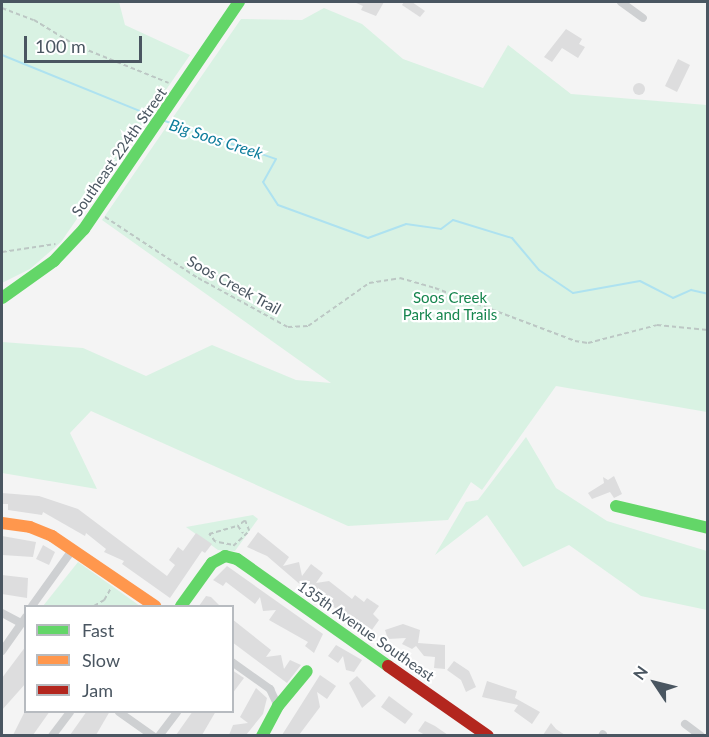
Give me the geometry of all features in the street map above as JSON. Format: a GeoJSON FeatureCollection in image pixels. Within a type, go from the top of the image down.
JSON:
{"type":"FeatureCollection","features":[{"type":"Feature","properties":{"kind":"street","name":"Southeast 224th Street"},"geometry":{"type":"LineString","coordinates":[[2,298],[66,251],[97,212],[239,2]]}},
{"type":"Feature","properties":{"kind":"street"},"geometry":{"type":"LineString","coordinates":[[621,2],[643,18]]}},
{"type":"Feature","properties":{"kind":"street"},"geometry":{"type":"LineString","coordinates":[[616,506],[708,528]]}},
{"type":"Feature","properties":{"kind":"street"},"geometry":{"type":"LineString","coordinates":[[2,523],[42,531],[73,549],[154,605]]}},
{"type":"Feature","properties":{"kind":"street"},"geometry":{"type":"LineString","coordinates":[[33,605],[73,549]]}},
{"type":"Feature","properties":{"kind":"street"},"geometry":{"type":"LineString","coordinates":[[182,605],[212,563],[229,553]]}},
{"type":"Feature","properties":{"kind":"street","name":"135th Avenue Southeast"},"geometry":{"type":"LineString","coordinates":[[229,553],[488,735]]}},
{"type":"Feature","properties":{"kind":"street"},"geometry":{"type":"LineString","coordinates":[[2,613],[23,620],[2,651]]}},
{"type":"Feature","properties":{"kind":"street"},"geometry":{"type":"LineString","coordinates":[[234,663],[270,689],[278,706]]}},
{"type":"Feature","properties":{"kind":"street"},"geometry":{"type":"LineString","coordinates":[[262,735],[278,706],[307,670]]}},
{"type":"Feature","properties":{"kind":"street"},"geometry":{"type":"LineString","coordinates":[[52,735],[68,713]]}},
{"type":"Feature","properties":{"kind":"street"},"geometry":{"type":"LineString","coordinates":[[122,713],[153,735]]}},
{"type":"Feature","properties":{"kind":"street"},"geometry":{"type":"LineString","coordinates":[[159,735],[176,713]]}},
{"type":"Feature","properties":{"kind":"street"},"geometry":{"type":"LineString","coordinates":[[685,724],[701,735]]}},
{"type":"Feature","properties":{"kind":"path"},"geometry":{"type":"LineString","coordinates":[[2,8],[34,20],[75,45],[181,89]]}},
{"type":"Feature","properties":{"kind":"path","name":"Soos Creek Trail"},"geometry":{"type":"LineString","coordinates":[[97,212],[188,272],[288,327],[308,326],[369,283],[400,278],[435,288],[522,324],[575,341],[588,343],[657,325],[708,330]]}},
{"type":"Feature","properties":{"kind":"path"},"geometry":{"type":"LineString","coordinates":[[2,252],[56,243]]}},
{"type":"Feature","properties":{"kind":"path"},"geometry":{"type":"LineString","coordinates":[[243,521],[249,524],[249,531],[243,534],[229,553],[213,541],[209,534],[238,526],[243,521]]}},
{"type":"Feature","properties":{"kind":"path"},"geometry":{"type":"LineString","coordinates":[[238,526],[243,534]]}},
{"type":"Feature","properties":{"kind":"path"},"geometry":{"type":"LineString","coordinates":[[96,605],[106,598],[114,578]]}},
{"type":"Feature","properties":{"kind":"green space"},"geometry":{"type":"Polygon","coordinates":[[[2,2],[119,2],[125,25],[190,55],[61,242],[30,269],[2,283],[2,2]]]}},
{"type":"Feature","properties":{"kind":"green space","name":"Soos Creek Park and Trails"},"geometry":{"type":"Polygon","coordinates":[[[324,8],[362,24],[403,59],[483,88],[508,45],[571,94],[707,105],[707,412],[556,386],[482,490],[471,482],[448,520],[348,526],[91,411],[70,433],[97,489],[2,473],[2,342],[83,348],[146,376],[212,345],[296,380],[331,383],[102,220],[241,19],[302,20],[324,8]]]}},
{"type":"Feature","properties":{"kind":"green space"},"geometry":{"type":"Polygon","coordinates":[[[526,437],[556,488],[607,521],[707,551],[707,610],[641,596],[569,545],[523,567],[487,515],[435,555],[466,502],[478,500],[526,437]]]}},
{"type":"Feature","properties":{"kind":"green space"},"geometry":{"type":"Polygon","coordinates":[[[253,515],[258,519],[235,551],[218,550],[186,527],[253,515]]]}},
{"type":"Feature","properties":{"kind":"green space"},"geometry":{"type":"Polygon","coordinates":[[[78,562],[139,605],[44,605],[78,562]]]}},
{"type":"Feature","properties":{"kind":"building"},"geometry":{"type":"Polygon","coordinates":[[[354,2],[384,2],[376,16],[361,10],[363,6],[354,2]]]}},
{"type":"Feature","properties":{"kind":"building"},"geometry":{"type":"Polygon","coordinates":[[[404,2],[412,2],[425,11],[420,17],[402,5],[404,2]]]}},
{"type":"Feature","properties":{"kind":"building"},"geometry":{"type":"Polygon","coordinates":[[[566,29],[582,39],[579,44],[585,47],[578,58],[562,48],[552,62],[544,57],[566,29]]]}},
{"type":"Feature","properties":{"kind":"building"},"geometry":{"type":"Polygon","coordinates":[[[678,59],[690,65],[677,92],[665,86],[678,59]]]}},
{"type":"Feature","properties":{"kind":"building"},"geometry":{"type":"Polygon","coordinates":[[[641,83],[644,84],[644,94],[637,95],[634,94],[633,87],[634,84],[641,83]]]}},
{"type":"Feature","properties":{"kind":"building"},"geometry":{"type":"Polygon","coordinates":[[[614,476],[622,494],[614,498],[610,492],[592,499],[588,493],[604,483],[603,477],[608,480],[614,476]]]}},
{"type":"Feature","properties":{"kind":"building"},"geometry":{"type":"Polygon","coordinates":[[[2,493],[39,496],[78,509],[167,576],[175,565],[169,560],[178,547],[183,551],[196,533],[212,544],[205,553],[202,551],[170,598],[122,564],[124,561],[104,552],[106,549],[86,533],[85,536],[43,512],[42,515],[8,510],[8,504],[2,504],[2,493]]]}},
{"type":"Feature","properties":{"kind":"building"},"geometry":{"type":"Polygon","coordinates":[[[258,532],[289,557],[283,566],[299,562],[302,576],[311,564],[323,573],[316,583],[329,581],[352,599],[355,595],[364,602],[367,598],[379,606],[373,614],[379,620],[369,634],[326,601],[317,599],[267,556],[247,547],[258,532]]]}},
{"type":"Feature","properties":{"kind":"building"},"geometry":{"type":"Polygon","coordinates":[[[2,536],[36,542],[33,557],[2,555],[2,536]]]}},
{"type":"Feature","properties":{"kind":"building"},"geometry":{"type":"Polygon","coordinates":[[[43,545],[55,552],[49,565],[36,559],[43,545]]]}},
{"type":"Feature","properties":{"kind":"building"},"geometry":{"type":"Polygon","coordinates":[[[227,566],[323,634],[314,653],[305,646],[308,642],[269,620],[276,610],[263,611],[260,597],[255,604],[226,582],[223,586],[213,580],[227,566]]]}},
{"type":"Feature","properties":{"kind":"building"},"geometry":{"type":"Polygon","coordinates":[[[2,575],[28,578],[27,598],[2,594],[2,575]]]}},
{"type":"Feature","properties":{"kind":"building"},"geometry":{"type":"Polygon","coordinates":[[[206,596],[211,597],[219,605],[200,605],[206,596]]]}},
{"type":"Feature","properties":{"kind":"building"},"geometry":{"type":"Polygon","coordinates":[[[234,621],[271,650],[266,657],[281,655],[284,669],[290,660],[301,665],[287,683],[234,643],[234,621]]]}},
{"type":"Feature","properties":{"kind":"building"},"geometry":{"type":"Polygon","coordinates":[[[403,624],[420,630],[418,643],[445,645],[445,669],[434,668],[435,657],[424,656],[416,646],[412,649],[402,644],[406,638],[388,639],[385,630],[403,624]]]}},
{"type":"Feature","properties":{"kind":"building"},"geometry":{"type":"Polygon","coordinates":[[[336,645],[362,660],[354,672],[346,670],[343,656],[338,663],[328,656],[336,645]]]}},
{"type":"Feature","properties":{"kind":"building"},"geometry":{"type":"Polygon","coordinates":[[[24,649],[24,685],[2,710],[2,678],[24,649]]]}},
{"type":"Feature","properties":{"kind":"building"},"geometry":{"type":"Polygon","coordinates":[[[454,661],[469,671],[476,687],[466,692],[461,680],[447,670],[454,661]]]}},
{"type":"Feature","properties":{"kind":"building"},"geometry":{"type":"Polygon","coordinates":[[[234,671],[244,678],[234,691],[234,671]]]}},
{"type":"Feature","properties":{"kind":"building"},"geometry":{"type":"Polygon","coordinates":[[[320,675],[336,686],[327,699],[317,692],[320,707],[299,735],[282,735],[320,675]]]}},
{"type":"Feature","properties":{"kind":"building"},"geometry":{"type":"Polygon","coordinates":[[[357,676],[376,696],[362,708],[349,683],[357,676]]]}},
{"type":"Feature","properties":{"kind":"building"},"geometry":{"type":"Polygon","coordinates":[[[487,681],[517,691],[515,698],[540,712],[532,724],[514,711],[518,705],[482,697],[487,681]]]}},
{"type":"Feature","properties":{"kind":"building"},"geometry":{"type":"Polygon","coordinates":[[[256,688],[267,698],[263,714],[246,735],[229,735],[233,725],[248,723],[240,717],[256,688]]]}},
{"type":"Feature","properties":{"kind":"building"},"geometry":{"type":"Polygon","coordinates":[[[389,696],[413,714],[405,724],[381,707],[389,696]]]}},
{"type":"Feature","properties":{"kind":"building"},"geometry":{"type":"Polygon","coordinates":[[[24,713],[49,713],[33,735],[13,735],[24,713]]]}},
{"type":"Feature","properties":{"kind":"building"},"geometry":{"type":"Polygon","coordinates":[[[86,713],[109,713],[96,735],[70,735],[86,713]]]}},
{"type":"Feature","properties":{"kind":"building"},"geometry":{"type":"Polygon","coordinates":[[[192,713],[215,713],[202,735],[176,735],[192,713]]]}},
{"type":"Feature","properties":{"kind":"building"},"geometry":{"type":"Polygon","coordinates":[[[425,721],[448,735],[425,735],[418,731],[425,721]]]}},
{"type":"Feature","properties":{"kind":"building"},"geometry":{"type":"Polygon","coordinates":[[[551,723],[556,729],[565,735],[543,735],[551,723]]]}},
{"type":"Feature","properties":{"kind":"waterway","name":"Big Soos Creek"},"geometry":{"type":"LineString","coordinates":[[2,55],[155,117]]}},
{"type":"Feature","properties":{"kind":"waterway","name":"Big Soos Creek"},"geometry":{"type":"LineString","coordinates":[[162,120],[276,159],[263,182],[278,205],[368,238],[406,224],[441,229],[453,220],[512,238],[539,270],[573,293],[640,281],[673,298],[691,290],[708,294]]}},
{"type":"Feature","properties":{"kind":"traffic: fast"},"geometry":{"type":"LineString","coordinates":[[2,298],[54,261],[84,229],[239,2]]}},
{"type":"Feature","properties":{"kind":"traffic: fast"},"geometry":{"type":"LineString","coordinates":[[616,506],[708,528]]}},
{"type":"Feature","properties":{"kind":"traffic: fast"},"geometry":{"type":"LineString","coordinates":[[182,605],[212,563],[225,556],[237,559],[388,666]]}},
{"type":"Feature","properties":{"kind":"traffic: fast"},"geometry":{"type":"LineString","coordinates":[[262,736],[278,706],[307,671]]}},
{"type":"Feature","properties":{"kind":"traffic: slow"},"geometry":{"type":"LineString","coordinates":[[2,523],[30,527],[52,536],[154,605]]}},
{"type":"Feature","properties":{"kind":"traffic: jam"},"geometry":{"type":"LineString","coordinates":[[388,666],[488,736]]}}]}
